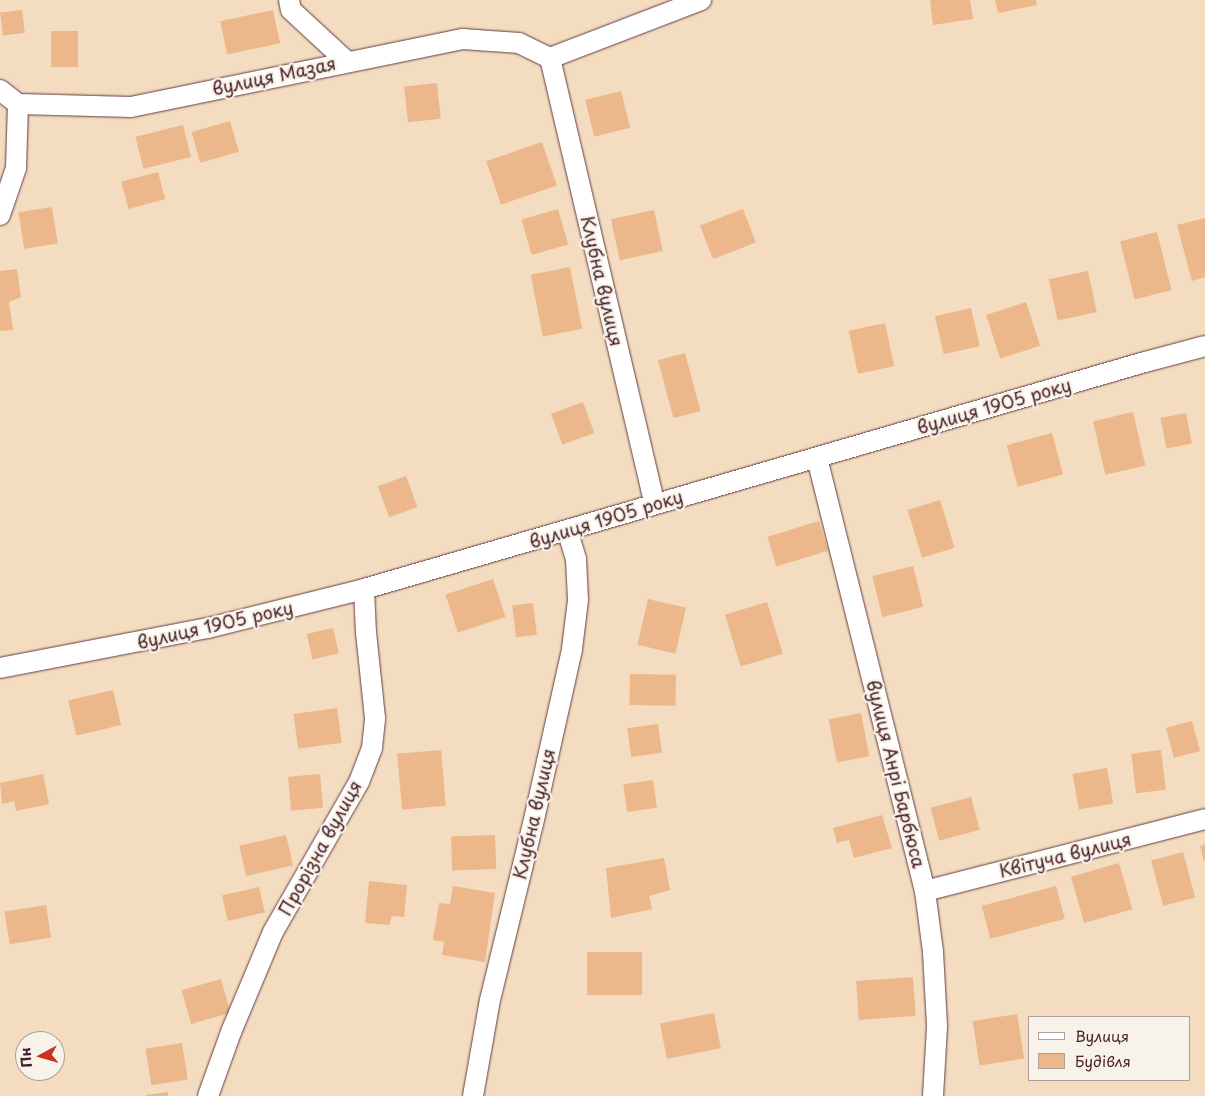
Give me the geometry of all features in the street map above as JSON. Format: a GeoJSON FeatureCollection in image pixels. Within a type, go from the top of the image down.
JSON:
{"type":"FeatureCollection","features":[{"type":"Feature","properties":{"kind":"street"},"geometry":{"type":"LineString","coordinates":[[289,0],[291,10],[346,61]]}},
{"type":"Feature","properties":{"kind":"street"},"geometry":{"type":"LineString","coordinates":[[550,58],[702,0]]}},
{"type":"Feature","properties":{"kind":"street","name":"вулиця Мазая"},"geometry":{"type":"LineString","coordinates":[[18,104],[131,106],[346,61],[463,39],[519,44],[550,58]]}},
{"type":"Feature","properties":{"kind":"street","name":"Клубна вулиця"},"geometry":{"type":"LineString","coordinates":[[550,58],[655,504]]}},
{"type":"Feature","properties":{"kind":"street"},"geometry":{"type":"LineString","coordinates":[[0,90],[18,104],[16,168],[0,215]]}},
{"type":"Feature","properties":{"kind":"street","name":"вулиця 1905 року"},"geometry":{"type":"LineString","coordinates":[[0,668],[208,628],[364,589],[568,532],[655,504],[1205,346]]}},
{"type":"Feature","properties":{"kind":"street","name":"вулиця Анрі Барбюса"},"geometry":{"type":"LineString","coordinates":[[817,458],[925,891],[933,952],[937,1027],[933,1096]]}},
{"type":"Feature","properties":{"kind":"street","name":"Клубна вулиця"},"geometry":{"type":"LineString","coordinates":[[473,1096],[490,1000],[533,824],[572,649],[578,600],[576,559],[568,532]]}},
{"type":"Feature","properties":{"kind":"street","name":"Прорізна вулиця"},"geometry":{"type":"LineString","coordinates":[[208,1096],[231,1032],[273,932],[359,782],[372,748],[375,718],[366,632],[364,589]]}},
{"type":"Feature","properties":{"kind":"street","name":"Квітуча вулиця"},"geometry":{"type":"LineString","coordinates":[[925,891],[1205,819]]}},
{"type":"Feature","properties":{"kind":"building"},"geometry":{"type":"Polygon","coordinates":[[[930,0],[970,0],[973,19],[933,25],[930,0]]]}},
{"type":"Feature","properties":{"kind":"building"},"geometry":{"type":"Polygon","coordinates":[[[995,0],[1036,0],[1037,5],[998,13],[995,0]]]}},
{"type":"Feature","properties":{"kind":"building"},"geometry":{"type":"Polygon","coordinates":[[[22,10],[25,33],[3,36],[0,13],[22,10]]]}},
{"type":"Feature","properties":{"kind":"building"},"geometry":{"type":"Polygon","coordinates":[[[273,10],[280,43],[227,54],[220,21],[273,10]]]}},
{"type":"Feature","properties":{"kind":"building"},"geometry":{"type":"Polygon","coordinates":[[[51,31],[78,31],[78,67],[51,67],[51,31]]]}},
{"type":"Feature","properties":{"kind":"building"},"geometry":{"type":"Polygon","coordinates":[[[437,83],[441,119],[408,122],[404,86],[437,83]]]}},
{"type":"Feature","properties":{"kind":"building"},"geometry":{"type":"Polygon","coordinates":[[[621,91],[630,128],[594,137],[585,100],[621,91]]]}},
{"type":"Feature","properties":{"kind":"building"},"geometry":{"type":"Polygon","coordinates":[[[230,121],[239,152],[200,163],[192,132],[230,121]]]}},
{"type":"Feature","properties":{"kind":"building"},"geometry":{"type":"Polygon","coordinates":[[[183,125],[191,157],[143,169],[135,137],[183,125]]]}},
{"type":"Feature","properties":{"kind":"building"},"geometry":{"type":"Polygon","coordinates":[[[542,142],[557,185],[501,205],[486,161],[542,142]]]}},
{"type":"Feature","properties":{"kind":"building"},"geometry":{"type":"Polygon","coordinates":[[[158,172],[165,199],[129,209],[121,182],[158,172]]]}},
{"type":"Feature","properties":{"kind":"building"},"geometry":{"type":"Polygon","coordinates":[[[52,207],[58,244],[24,249],[18,212],[52,207]]]}},
{"type":"Feature","properties":{"kind":"building"},"geometry":{"type":"Polygon","coordinates":[[[558,209],[568,245],[532,255],[521,219],[558,209]]]}},
{"type":"Feature","properties":{"kind":"building"},"geometry":{"type":"Polygon","coordinates":[[[743,209],[756,243],[713,259],[700,225],[743,209]]]}},
{"type":"Feature","properties":{"kind":"building"},"geometry":{"type":"Polygon","coordinates":[[[654,210],[663,251],[620,260],[611,219],[654,210]]]}},
{"type":"Feature","properties":{"kind":"building"},"geometry":{"type":"Polygon","coordinates":[[[1205,218],[1205,277],[1192,281],[1177,225],[1205,218]]]}},
{"type":"Feature","properties":{"kind":"building"},"geometry":{"type":"Polygon","coordinates":[[[1157,232],[1172,290],[1135,299],[1120,241],[1157,232]]]}},
{"type":"Feature","properties":{"kind":"building"},"geometry":{"type":"Polygon","coordinates":[[[570,267],[582,329],[543,336],[531,275],[570,267]]]}},
{"type":"Feature","properties":{"kind":"building"},"geometry":{"type":"Polygon","coordinates":[[[17,269],[21,297],[9,302],[13,330],[0,331],[0,271],[17,269]]]}},
{"type":"Feature","properties":{"kind":"building"},"geometry":{"type":"Polygon","coordinates":[[[1088,271],[1097,312],[1058,320],[1049,279],[1088,271]]]}},
{"type":"Feature","properties":{"kind":"building"},"geometry":{"type":"Polygon","coordinates":[[[1026,302],[1040,346],[1000,359],[986,315],[1026,302]]]}},
{"type":"Feature","properties":{"kind":"building"},"geometry":{"type":"Polygon","coordinates":[[[971,308],[980,346],[944,354],[935,316],[971,308]]]}},
{"type":"Feature","properties":{"kind":"building"},"geometry":{"type":"Polygon","coordinates":[[[885,323],[894,366],[858,374],[849,331],[885,323]]]}},
{"type":"Feature","properties":{"kind":"building"},"geometry":{"type":"Polygon","coordinates":[[[685,353],[701,411],[673,418],[658,360],[685,353]]]}},
{"type":"Feature","properties":{"kind":"building"},"geometry":{"type":"Polygon","coordinates":[[[583,402],[594,433],[562,445],[551,414],[583,402]]]}},
{"type":"Feature","properties":{"kind":"building"},"geometry":{"type":"Polygon","coordinates":[[[1133,412],[1145,466],[1105,475],[1093,421],[1133,412]]]}},
{"type":"Feature","properties":{"kind":"building"},"geometry":{"type":"Polygon","coordinates":[[[1186,413],[1192,443],[1166,448],[1160,418],[1186,413]]]}},
{"type":"Feature","properties":{"kind":"building"},"geometry":{"type":"Polygon","coordinates":[[[1052,433],[1063,475],[1018,487],[1007,445],[1052,433]]]}},
{"type":"Feature","properties":{"kind":"building"},"geometry":{"type":"Polygon","coordinates":[[[406,476],[417,507],[389,517],[378,486],[406,476]]]}},
{"type":"Feature","properties":{"kind":"building"},"geometry":{"type":"Polygon","coordinates":[[[940,500],[955,548],[922,558],[907,510],[940,500]]]}},
{"type":"Feature","properties":{"kind":"building"},"geometry":{"type":"Polygon","coordinates":[[[819,521],[828,551],[776,566],[767,537],[819,521]]]}},
{"type":"Feature","properties":{"kind":"building"},"geometry":{"type":"Polygon","coordinates":[[[913,566],[923,607],[882,617],[872,576],[913,566]]]}},
{"type":"Feature","properties":{"kind":"building"},"geometry":{"type":"Polygon","coordinates":[[[493,579],[505,617],[458,632],[445,594],[493,579]]]}},
{"type":"Feature","properties":{"kind":"building"},"geometry":{"type":"Polygon","coordinates":[[[648,599],[686,608],[675,654],[637,645],[648,599]]]}},
{"type":"Feature","properties":{"kind":"building"},"geometry":{"type":"Polygon","coordinates":[[[767,602],[783,654],[741,667],[725,615],[767,602]]]}},
{"type":"Feature","properties":{"kind":"building"},"geometry":{"type":"Polygon","coordinates":[[[533,603],[537,635],[516,637],[512,606],[533,603]]]}},
{"type":"Feature","properties":{"kind":"building"},"geometry":{"type":"Polygon","coordinates":[[[333,628],[339,653],[313,659],[307,634],[333,628]]]}},
{"type":"Feature","properties":{"kind":"building"},"geometry":{"type":"Polygon","coordinates":[[[630,674],[676,675],[675,706],[629,705],[630,674]]]}},
{"type":"Feature","properties":{"kind":"building"},"geometry":{"type":"Polygon","coordinates":[[[113,690],[121,725],[76,735],[68,700],[113,690]]]}},
{"type":"Feature","properties":{"kind":"building"},"geometry":{"type":"Polygon","coordinates":[[[337,708],[342,743],[298,749],[293,714],[337,708]]]}},
{"type":"Feature","properties":{"kind":"building"},"geometry":{"type":"Polygon","coordinates":[[[861,713],[869,756],[837,762],[829,719],[861,713]]]}},
{"type":"Feature","properties":{"kind":"building"},"geometry":{"type":"Polygon","coordinates":[[[1192,721],[1200,751],[1174,758],[1166,728],[1192,721]]]}},
{"type":"Feature","properties":{"kind":"building"},"geometry":{"type":"Polygon","coordinates":[[[658,724],[662,753],[631,757],[627,728],[658,724]]]}},
{"type":"Feature","properties":{"kind":"building"},"geometry":{"type":"Polygon","coordinates":[[[441,750],[446,806],[402,810],[397,754],[441,750]]]}},
{"type":"Feature","properties":{"kind":"building"},"geometry":{"type":"Polygon","coordinates":[[[1161,750],[1166,790],[1136,793],[1131,754],[1161,750]]]}},
{"type":"Feature","properties":{"kind":"building"},"geometry":{"type":"Polygon","coordinates":[[[1107,768],[1113,803],[1079,810],[1073,774],[1107,768]]]}},
{"type":"Feature","properties":{"kind":"building"},"geometry":{"type":"Polygon","coordinates":[[[43,774],[49,804],[16,811],[14,801],[2,804],[0,783],[43,774]]]}},
{"type":"Feature","properties":{"kind":"building"},"geometry":{"type":"Polygon","coordinates":[[[320,774],[323,808],[291,811],[288,777],[320,774]]]}},
{"type":"Feature","properties":{"kind":"building"},"geometry":{"type":"Polygon","coordinates":[[[653,780],[657,808],[627,812],[623,784],[653,780]]]}},
{"type":"Feature","properties":{"kind":"building"},"geometry":{"type":"Polygon","coordinates":[[[971,797],[980,830],[939,841],[930,808],[971,797]]]}},
{"type":"Feature","properties":{"kind":"building"},"geometry":{"type":"Polygon","coordinates":[[[882,815],[892,848],[854,858],[849,840],[837,843],[833,828],[882,815]]]}},
{"type":"Feature","properties":{"kind":"building"},"geometry":{"type":"Polygon","coordinates":[[[286,835],[293,865],[246,876],[239,846],[286,835]]]}},
{"type":"Feature","properties":{"kind":"building"},"geometry":{"type":"Polygon","coordinates":[[[495,835],[496,869],[452,871],[451,837],[495,835]]]}},
{"type":"Feature","properties":{"kind":"building"},"geometry":{"type":"Polygon","coordinates":[[[1205,844],[1205,861],[1204,861],[1200,846],[1205,844]]]}},
{"type":"Feature","properties":{"kind":"building"},"geometry":{"type":"Polygon","coordinates":[[[1183,852],[1195,897],[1163,906],[1151,861],[1183,852]]]}},
{"type":"Feature","properties":{"kind":"building"},"geometry":{"type":"Polygon","coordinates":[[[664,858],[670,890],[649,896],[652,909],[611,918],[606,868],[664,858]]]}},
{"type":"Feature","properties":{"kind":"building"},"geometry":{"type":"Polygon","coordinates":[[[1119,863],[1132,909],[1084,923],[1071,877],[1119,863]]]}},
{"type":"Feature","properties":{"kind":"building"},"geometry":{"type":"Polygon","coordinates":[[[369,881],[407,885],[404,917],[392,916],[389,925],[365,923],[369,881]]]}},
{"type":"Feature","properties":{"kind":"building"},"geometry":{"type":"Polygon","coordinates":[[[453,886],[495,893],[485,962],[442,955],[444,942],[433,940],[439,903],[450,904],[453,886]]]}},
{"type":"Feature","properties":{"kind":"building"},"geometry":{"type":"Polygon","coordinates":[[[1056,886],[1065,919],[990,939],[982,906],[1056,886]]]}},
{"type":"Feature","properties":{"kind":"building"},"geometry":{"type":"Polygon","coordinates":[[[259,887],[265,912],[228,921],[222,896],[259,887]]]}},
{"type":"Feature","properties":{"kind":"building"},"geometry":{"type":"Polygon","coordinates":[[[46,905],[51,938],[10,944],[5,912],[46,905]]]}},
{"type":"Feature","properties":{"kind":"building"},"geometry":{"type":"Polygon","coordinates":[[[587,952],[642,952],[642,995],[587,995],[587,952]]]}},
{"type":"Feature","properties":{"kind":"building"},"geometry":{"type":"Polygon","coordinates":[[[913,977],[916,1016],[859,1020],[856,981],[913,977]]]}},
{"type":"Feature","properties":{"kind":"building"},"geometry":{"type":"Polygon","coordinates":[[[221,979],[231,1013],[191,1024],[182,990],[221,979]]]}},
{"type":"Feature","properties":{"kind":"building"},"geometry":{"type":"Polygon","coordinates":[[[714,1013],[721,1048],[667,1059],[660,1023],[714,1013]]]}},
{"type":"Feature","properties":{"kind":"building"},"geometry":{"type":"Polygon","coordinates":[[[1017,1014],[1024,1058],[980,1065],[973,1021],[1017,1014]]]}},
{"type":"Feature","properties":{"kind":"building"},"geometry":{"type":"Polygon","coordinates":[[[182,1043],[188,1080],[151,1085],[145,1049],[182,1043]]]}},
{"type":"Feature","properties":{"kind":"building"},"geometry":{"type":"Polygon","coordinates":[[[168,1092],[168,1096],[146,1096],[146,1095],[168,1092]]]}}]}
